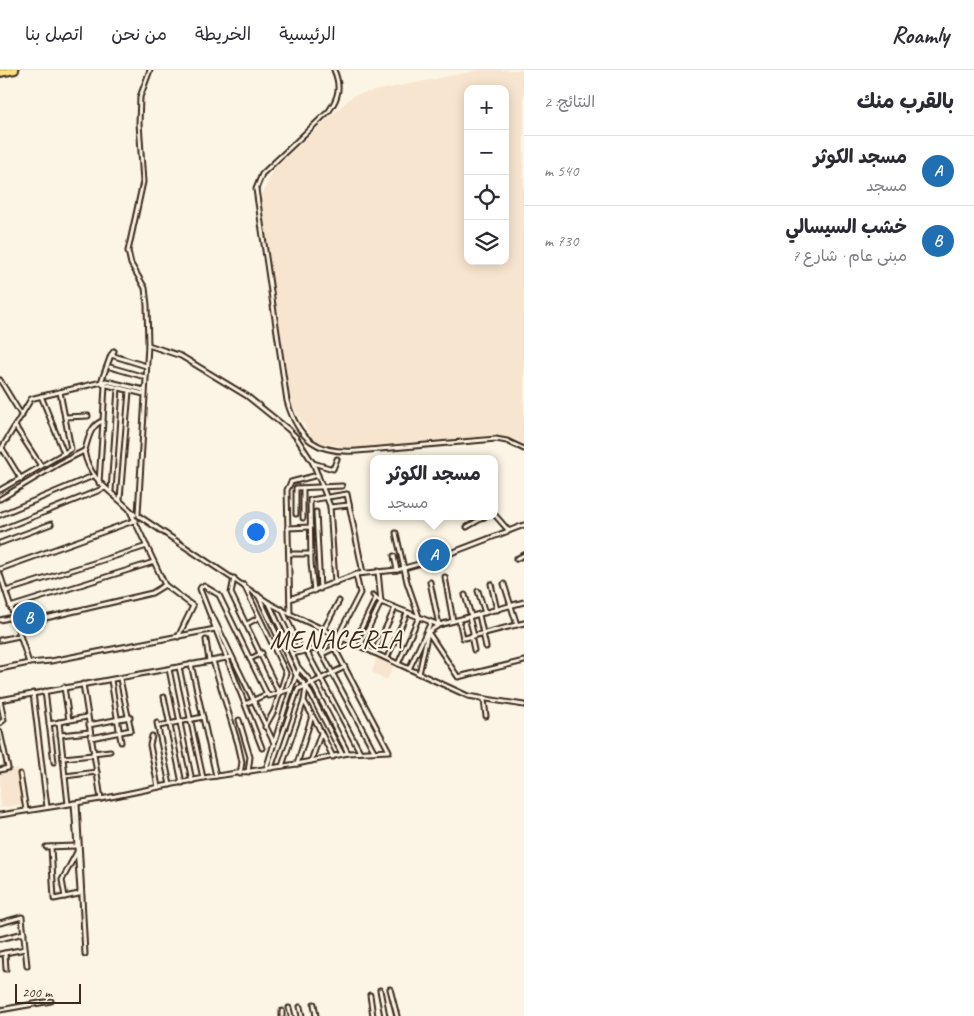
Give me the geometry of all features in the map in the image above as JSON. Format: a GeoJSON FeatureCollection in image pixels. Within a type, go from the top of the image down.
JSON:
{"type":"FeatureCollection","features":[{"type":"Feature","properties":{"kind":"highway"},"geometry":{"type":"LineString","coordinates":[[0,73],[15,70]]}},
{"type":"Feature","properties":{"kind":"street"},"geometry":{"type":"LineString","coordinates":[[150,70],[140,96],[139,122],[143,182],[128,251],[131,264],[145,288],[148,346],[137,517],[147,546],[165,585],[193,606],[178,637]]}},
{"type":"Feature","properties":{"kind":"street"},"geometry":{"type":"LineString","coordinates":[[334,70],[339,86],[336,102],[329,112],[262,174],[256,189],[286,401],[292,419],[300,432],[313,443],[336,452],[357,452],[496,439],[512,443],[524,449]]}},
{"type":"Feature","properties":{"kind":"street"},"geometry":{"type":"LineString","coordinates":[[148,346],[181,356],[247,396],[288,429],[304,448],[328,497],[335,583]]}},
{"type":"Feature","properties":{"kind":"street"},"geometry":{"type":"LineString","coordinates":[[101,382],[110,355],[114,351]]}},
{"type":"Feature","properties":{"kind":"street"},"geometry":{"type":"LineString","coordinates":[[110,355],[146,366]]}},
{"type":"Feature","properties":{"kind":"street"},"geometry":{"type":"LineString","coordinates":[[110,367],[145,378]]}},
{"type":"Feature","properties":{"kind":"street"},"geometry":{"type":"LineString","coordinates":[[0,380],[22,416]]}},
{"type":"Feature","properties":{"kind":"street"},"geometry":{"type":"LineString","coordinates":[[20,479],[1,449],[31,400],[108,381],[144,392]]}},
{"type":"Feature","properties":{"kind":"street"},"geometry":{"type":"LineString","coordinates":[[101,382],[105,385],[129,391],[144,392]]}},
{"type":"Feature","properties":{"kind":"street"},"geometry":{"type":"LineString","coordinates":[[99,483],[105,385]]}},
{"type":"Feature","properties":{"kind":"street"},"geometry":{"type":"LineString","coordinates":[[111,491],[118,388]]}},
{"type":"Feature","properties":{"kind":"street"},"geometry":{"type":"LineString","coordinates":[[120,499],[129,391]]}},
{"type":"Feature","properties":{"kind":"street"},"geometry":{"type":"LineString","coordinates":[[0,490],[71,449],[60,392]]}},
{"type":"Feature","properties":{"kind":"street"},"geometry":{"type":"LineString","coordinates":[[41,396],[64,453]]}},
{"type":"Feature","properties":{"kind":"street"},"geometry":{"type":"LineString","coordinates":[[65,417],[88,416]]}},
{"type":"Feature","properties":{"kind":"street"},"geometry":{"type":"LineString","coordinates":[[0,499],[84,451],[90,433],[98,422],[103,421]]}},
{"type":"Feature","properties":{"kind":"street"},"geometry":{"type":"LineString","coordinates":[[15,426],[41,466]]}},
{"type":"Feature","properties":{"kind":"street"},"geometry":{"type":"LineString","coordinates":[[84,451],[93,476],[120,499],[137,517],[234,578],[269,603],[468,696],[524,705]]}},
{"type":"Feature","properties":{"kind":"street"},"geometry":{"type":"LineString","coordinates":[[313,463],[334,469],[337,459]]}},
{"type":"Feature","properties":{"kind":"street"},"geometry":{"type":"LineString","coordinates":[[290,614],[288,486],[294,481],[318,475]]}},
{"type":"Feature","properties":{"kind":"street"},"geometry":{"type":"LineString","coordinates":[[0,515],[93,476]]}},
{"type":"Feature","properties":{"kind":"street"},"geometry":{"type":"LineString","coordinates":[[296,514],[296,488],[342,486]]}},
{"type":"Feature","properties":{"kind":"street"},"geometry":{"type":"LineString","coordinates":[[0,530],[105,488]]}},
{"type":"Feature","properties":{"kind":"street"},"geometry":{"type":"LineString","coordinates":[[303,488],[304,518]]}},
{"type":"Feature","properties":{"kind":"street"},"geometry":{"type":"LineString","coordinates":[[314,591],[310,500],[347,494],[363,573]]}},
{"type":"Feature","properties":{"kind":"street"},"geometry":{"type":"LineString","coordinates":[[330,507],[349,505]]}},
{"type":"Feature","properties":{"kind":"street"},"geometry":{"type":"LineString","coordinates":[[316,512],[320,589]]}},
{"type":"Feature","properties":{"kind":"street"},"geometry":{"type":"LineString","coordinates":[[0,569],[137,517]]}},
{"type":"Feature","properties":{"kind":"street"},"geometry":{"type":"LineString","coordinates":[[498,519],[508,531]]}},
{"type":"Feature","properties":{"kind":"street"},"geometry":{"type":"LineString","coordinates":[[467,527],[479,520]]}},
{"type":"Feature","properties":{"kind":"street"},"geometry":{"type":"LineString","coordinates":[[0,543],[51,524]]}},
{"type":"Feature","properties":{"kind":"street"},"geometry":{"type":"LineString","coordinates":[[290,598],[363,573],[397,570],[432,560],[524,525]]}},
{"type":"Feature","properties":{"kind":"street"},"geometry":{"type":"LineString","coordinates":[[288,528],[310,527]]}},
{"type":"Feature","properties":{"kind":"street"},"geometry":{"type":"LineString","coordinates":[[396,533],[407,582],[420,617],[398,664]]}},
{"type":"Feature","properties":{"kind":"street"},"geometry":{"type":"LineString","coordinates":[[6,591],[147,546]]}},
{"type":"Feature","properties":{"kind":"street"},"geometry":{"type":"LineString","coordinates":[[289,554],[311,554]]}},
{"type":"Feature","properties":{"kind":"street"},"geometry":{"type":"LineString","coordinates":[[516,559],[524,555]]}},
{"type":"Feature","properties":{"kind":"street"},"geometry":{"type":"LineString","coordinates":[[394,556],[397,570]]}},
{"type":"Feature","properties":{"kind":"street"},"geometry":{"type":"LineString","coordinates":[[10,607],[154,562]]}},
{"type":"Feature","properties":{"kind":"street"},"geometry":{"type":"LineString","coordinates":[[360,646],[381,602],[378,571]]}},
{"type":"Feature","properties":{"kind":"street"},"geometry":{"type":"LineString","coordinates":[[0,574],[29,663]]}},
{"type":"Feature","properties":{"kind":"street"},"geometry":{"type":"LineString","coordinates":[[292,654],[319,648],[338,636],[360,593],[356,575]]}},
{"type":"Feature","properties":{"kind":"street"},"geometry":{"type":"LineString","coordinates":[[446,577],[453,621]]}},
{"type":"Feature","properties":{"kind":"street"},"geometry":{"type":"LineString","coordinates":[[234,578],[231,593],[280,693]]}},
{"type":"Feature","properties":{"kind":"street"},"geometry":{"type":"LineString","coordinates":[[430,582],[438,625]]}},
{"type":"Feature","properties":{"kind":"street"},"geometry":{"type":"LineString","coordinates":[[491,584],[497,610]]}},
{"type":"Feature","properties":{"kind":"street"},"geometry":{"type":"LineString","coordinates":[[504,584],[517,625]]}},
{"type":"Feature","properties":{"kind":"street"},"geometry":{"type":"LineString","coordinates":[[16,625],[152,593],[165,585]]}},
{"type":"Feature","properties":{"kind":"street"},"geometry":{"type":"LineString","coordinates":[[244,585],[258,618],[286,673],[274,711],[265,727]]}},
{"type":"Feature","properties":{"kind":"street"},"geometry":{"type":"LineString","coordinates":[[267,694],[219,595],[204,586],[201,587],[200,590],[207,605],[265,727],[275,744]]}},
{"type":"Feature","properties":{"kind":"street"},"geometry":{"type":"LineString","coordinates":[[478,591],[485,613]]}},
{"type":"Feature","properties":{"kind":"street"},"geometry":{"type":"LineString","coordinates":[[258,595],[296,675],[306,686],[342,754]]}},
{"type":"Feature","properties":{"kind":"street"},"geometry":{"type":"LineString","coordinates":[[465,595],[474,650]]}},
{"type":"Feature","properties":{"kind":"street"},"geometry":{"type":"LineString","coordinates":[[354,643],[374,596],[381,602],[438,625]]}},
{"type":"Feature","properties":{"kind":"street"},"geometry":{"type":"LineString","coordinates":[[324,630],[339,601]]}},
{"type":"Feature","properties":{"kind":"street"},"geometry":{"type":"LineString","coordinates":[[419,674],[428,632],[438,625],[524,602]]}},
{"type":"Feature","properties":{"kind":"street"},"geometry":{"type":"LineString","coordinates":[[269,603],[299,669],[312,684],[348,753]]}},
{"type":"Feature","properties":{"kind":"street"},"geometry":{"type":"LineString","coordinates":[[207,605],[215,630],[262,748]]}},
{"type":"Feature","properties":{"kind":"street"},"geometry":{"type":"LineString","coordinates":[[374,653],[395,608]]}},
{"type":"Feature","properties":{"kind":"street"},"geometry":{"type":"LineString","coordinates":[[282,609],[360,752]]}},
{"type":"Feature","properties":{"kind":"street"},"geometry":{"type":"LineString","coordinates":[[386,658],[407,613]]}},
{"type":"Feature","properties":{"kind":"street"},"geometry":{"type":"LineString","coordinates":[[479,615],[486,647]]}},
{"type":"Feature","properties":{"kind":"street"},"geometry":{"type":"LineString","coordinates":[[0,620],[13,617]]}},
{"type":"Feature","properties":{"kind":"street"},"geometry":{"type":"LineString","coordinates":[[247,624],[258,618]]}},
{"type":"Feature","properties":{"kind":"street"},"geometry":{"type":"LineString","coordinates":[[460,620],[464,638],[524,623]]}},
{"type":"Feature","properties":{"kind":"street"},"geometry":{"type":"LineString","coordinates":[[409,669],[431,622]]}},
{"type":"Feature","properties":{"kind":"street"},"geometry":{"type":"LineString","coordinates":[[0,669],[215,630]]}},
{"type":"Feature","properties":{"kind":"street"},"geometry":{"type":"LineString","coordinates":[[428,632],[458,676],[524,661]]}},
{"type":"Feature","properties":{"kind":"street"},"geometry":{"type":"LineString","coordinates":[[0,640],[19,636]]}},
{"type":"Feature","properties":{"kind":"street"},"geometry":{"type":"LineString","coordinates":[[322,654],[339,646],[343,638]]}},
{"type":"Feature","properties":{"kind":"street"},"geometry":{"type":"LineString","coordinates":[[206,640],[238,744],[242,762],[240,774]]}},
{"type":"Feature","properties":{"kind":"street"},"geometry":{"type":"LineString","coordinates":[[319,648],[374,751]]}},
{"type":"Feature","properties":{"kind":"street"},"geometry":{"type":"LineString","coordinates":[[0,815],[101,799],[203,778],[240,774],[348,753],[389,751],[335,649]]}},
{"type":"Feature","properties":{"kind":"street"},"geometry":{"type":"LineString","coordinates":[[250,659],[262,653]]}},
{"type":"Feature","properties":{"kind":"street"},"geometry":{"type":"LineString","coordinates":[[0,723],[4,720],[0,700],[232,657]]}},
{"type":"Feature","properties":{"kind":"street"},"geometry":{"type":"LineString","coordinates":[[191,664],[216,776]]}},
{"type":"Feature","properties":{"kind":"street"},"geometry":{"type":"LineString","coordinates":[[179,667],[203,778]]}},
{"type":"Feature","properties":{"kind":"street"},"geometry":{"type":"LineString","coordinates":[[271,768],[298,689],[345,667]]}},
{"type":"Feature","properties":{"kind":"street"},"geometry":{"type":"LineString","coordinates":[[169,669],[192,781]]}},
{"type":"Feature","properties":{"kind":"street"},"geometry":{"type":"LineString","coordinates":[[266,769],[299,669]]}},
{"type":"Feature","properties":{"kind":"street"},"geometry":{"type":"LineString","coordinates":[[91,738],[131,730],[130,717],[120,679]]}},
{"type":"Feature","properties":{"kind":"street"},"geometry":{"type":"LineString","coordinates":[[111,680],[121,742]]}},
{"type":"Feature","properties":{"kind":"street"},"geometry":{"type":"LineString","coordinates":[[83,684],[101,799]]}},
{"type":"Feature","properties":{"kind":"street"},"geometry":{"type":"LineString","coordinates":[[282,766],[304,701],[306,686]]}},
{"type":"Feature","properties":{"kind":"street"},"geometry":{"type":"LineString","coordinates":[[64,687],[69,720]]}},
{"type":"Feature","properties":{"kind":"street"},"geometry":{"type":"LineString","coordinates":[[245,704],[267,694],[269,696],[291,689]]}},
{"type":"Feature","properties":{"kind":"street"},"geometry":{"type":"LineString","coordinates":[[45,691],[54,762]]}},
{"type":"Feature","properties":{"kind":"street"},"geometry":{"type":"LineString","coordinates":[[33,693],[47,807]]}},
{"type":"Feature","properties":{"kind":"street"},"geometry":{"type":"LineString","coordinates":[[164,696],[182,783]]}},
{"type":"Feature","properties":{"kind":"street"},"geometry":{"type":"LineString","coordinates":[[484,700],[486,716]]}},
{"type":"Feature","properties":{"kind":"street"},"geometry":{"type":"LineString","coordinates":[[304,701],[333,757]]}},
{"type":"Feature","properties":{"kind":"street"},"geometry":{"type":"LineString","coordinates":[[170,785],[158,724],[169,724],[203,716]]}},
{"type":"Feature","properties":{"kind":"street"},"geometry":{"type":"LineString","coordinates":[[297,764],[312,716]]}},
{"type":"Feature","properties":{"kind":"street"},"geometry":{"type":"LineString","coordinates":[[49,724],[88,717]]}},
{"type":"Feature","properties":{"kind":"street"},"geometry":{"type":"LineString","coordinates":[[89,725],[130,717]]}},
{"type":"Feature","properties":{"kind":"street"},"geometry":{"type":"LineString","coordinates":[[239,720],[250,757],[248,772]]}},
{"type":"Feature","properties":{"kind":"street"},"geometry":{"type":"LineString","coordinates":[[59,722],[68,804]]}},
{"type":"Feature","properties":{"kind":"street"},"geometry":{"type":"LineString","coordinates":[[0,732],[8,766],[8,768],[0,770]]}},
{"type":"Feature","properties":{"kind":"street"},"geometry":{"type":"LineString","coordinates":[[60,735],[90,732]]}},
{"type":"Feature","properties":{"kind":"street"},"geometry":{"type":"LineString","coordinates":[[311,761],[321,732]]}},
{"type":"Feature","properties":{"kind":"street"},"geometry":{"type":"LineString","coordinates":[[152,736],[150,745],[158,787]]}},
{"type":"Feature","properties":{"kind":"street"},"geometry":{"type":"LineString","coordinates":[[326,758],[328,749]]}},
{"type":"Feature","properties":{"kind":"street"},"geometry":{"type":"LineString","coordinates":[[63,758],[110,751]]}},
{"type":"Feature","properties":{"kind":"street"},"geometry":{"type":"LineString","coordinates":[[65,776],[97,772]]}},
{"type":"Feature","properties":{"kind":"street"},"geometry":{"type":"LineString","coordinates":[[20,774],[26,810]]}},
{"type":"Feature","properties":{"kind":"street"},"geometry":{"type":"LineString","coordinates":[[51,847],[54,898],[80,892],[76,803]]}},
{"type":"Feature","properties":{"kind":"street"},"geometry":{"type":"LineString","coordinates":[[76,803],[85,954]]}},
{"type":"Feature","properties":{"kind":"street"},"geometry":{"type":"LineString","coordinates":[[46,847],[77,846]]}},
{"type":"Feature","properties":{"kind":"street"},"geometry":{"type":"LineString","coordinates":[[65,897],[62,880],[77,852]]}},
{"type":"Feature","properties":{"kind":"street"},"geometry":{"type":"LineString","coordinates":[[0,923],[22,917],[27,966]]}},
{"type":"Feature","properties":{"kind":"street"},"geometry":{"type":"LineString","coordinates":[[0,939],[24,934]]}},
{"type":"Feature","properties":{"kind":"street"},"geometry":{"type":"LineString","coordinates":[[0,954],[25,949]]}},
{"type":"Feature","properties":{"kind":"street"},"geometry":{"type":"LineString","coordinates":[[5,953],[6,969]]}},
{"type":"Feature","properties":{"kind":"street"},"geometry":{"type":"LineString","coordinates":[[390,989],[399,1016]]}},
{"type":"Feature","properties":{"kind":"street"},"geometry":{"type":"LineString","coordinates":[[380,990],[385,1016]]}},
{"type":"Feature","properties":{"kind":"street"},"geometry":{"type":"LineString","coordinates":[[370,995],[373,1016]]}},
{"type":"Feature","properties":{"kind":"street"},"geometry":{"type":"LineString","coordinates":[[0,1010],[51,1001]]}},
{"type":"Feature","properties":{"kind":"street"},"geometry":{"type":"LineString","coordinates":[[314,1004],[316,1016]]}},
{"type":"Feature","properties":{"kind":"street"},"geometry":{"type":"LineString","coordinates":[[300,1006],[302,1016]]}},
{"type":"Feature","properties":{"kind":"street"},"geometry":{"type":"LineString","coordinates":[[289,1008],[291,1016]]}},
{"type":"Feature","properties":{"kind":"street"},"geometry":{"type":"LineString","coordinates":[[282,1011],[282,1016]]}},
{"type":"Feature","properties":{"kind":"shaded area"},"geometry":{"type":"Polygon","coordinates":[[[480,70],[524,70],[524,445],[517,440],[496,435],[355,449],[314,441],[291,404],[260,202],[273,169],[354,95],[480,70]]]}},
{"type":"Feature","properties":{"kind":"shaded area"},"geometry":{"type":"Polygon","coordinates":[[[377,657],[394,665],[387,680],[372,672],[377,657]]]}},
{"type":"Feature","properties":{"kind":"shaded area"},"geometry":{"type":"Polygon","coordinates":[[[18,768],[24,804],[0,808],[0,771],[18,768]]]}},
{"type":"Feature","properties":{"kind":"green space"},"geometry":{"type":"Polygon","coordinates":[[[263,603],[269,608],[297,667],[296,671],[263,603]]]}},
{"type":"Feature","properties":{"kind":"place","name":"مسجد الكوثر"},"geometry":{"type":"Point","coordinates":[434,555]}},
{"type":"Feature","properties":{"kind":"place","name":"خشب السيسالي"},"geometry":{"type":"Point","coordinates":[29,618]}},
{"type":"Feature","properties":{"kind":"district","name":"MENACERIA"},"geometry":{"type":"Point","coordinates":[336,639]}}]}
